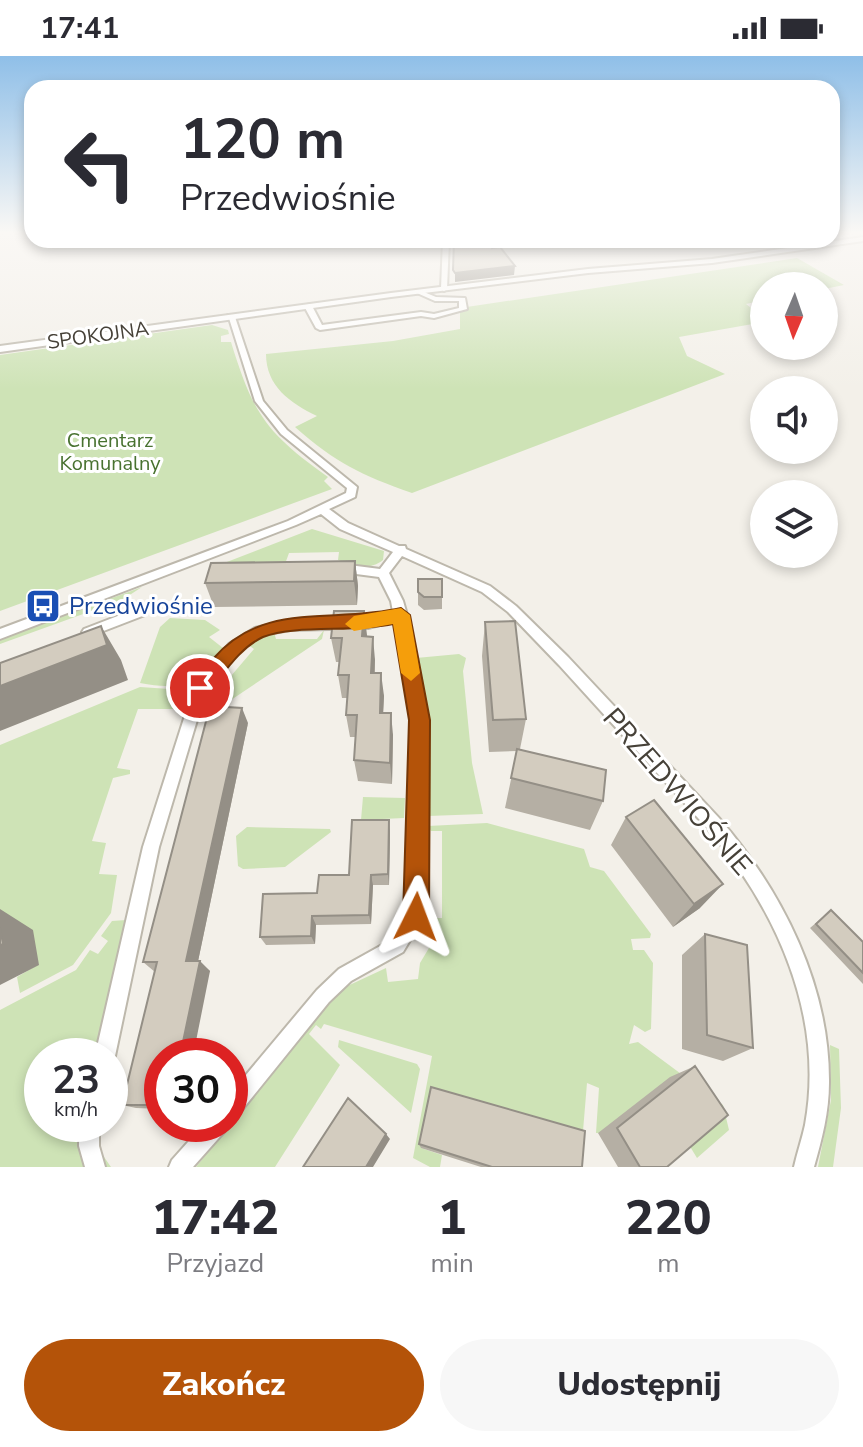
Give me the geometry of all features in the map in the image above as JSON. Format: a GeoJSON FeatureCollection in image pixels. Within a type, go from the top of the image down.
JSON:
{"type":"FeatureCollection","features":[{"type":"Feature","properties":{"kind":"street","name":"SPOKOJNA"},"geometry":{"type":"LineString","coordinates":[[0,349],[469,286]]}},
{"type":"Feature","properties":{"kind":"street"},"geometry":{"type":"LineString","coordinates":[[308,306],[320,328],[421,314],[434,316],[463,309],[463,299],[435,299],[419,292]]}},
{"type":"Feature","properties":{"kind":"street"},"geometry":{"type":"LineString","coordinates":[[0,634],[346,500],[352,487],[284,432],[259,401],[231,317]]}},
{"type":"Feature","properties":{"kind":"street","name":"PRZEDWIOŚNIE"},"geometry":{"type":"LineString","coordinates":[[323,510],[344,526],[486,589],[512,609],[734,848],[778,915],[801,967],[818,1047],[818,1106],[804,1167]]}},
{"type":"Feature","properties":{"kind":"street"},"geometry":{"type":"LineString","coordinates":[[383,573],[401,549]]}},
{"type":"Feature","properties":{"kind":"street"},"geometry":{"type":"LineString","coordinates":[[327,567],[383,573]]}},
{"type":"Feature","properties":{"kind":"street"},"geometry":{"type":"LineString","coordinates":[[248,1087],[323,996],[345,975],[397,946],[416,917],[420,720],[401,615],[383,573]]}},
{"type":"Feature","properties":{"kind":"street"},"geometry":{"type":"LineString","coordinates":[[71,639],[141,612]]}},
{"type":"Feature","properties":{"kind":"street"},"geometry":{"type":"LineString","coordinates":[[109,1038],[151,847],[200,688],[233,648],[259,631],[290,625],[368,623],[401,615]]}},
{"type":"Feature","properties":{"kind":"street"},"geometry":{"type":"LineString","coordinates":[[89,1142],[95,1167]]}},
{"type":"Feature","properties":{"kind":"street"},"geometry":{"type":"LineString","coordinates":[[179,1167],[202,1142]]}},
{"type":"Feature","properties":{"kind":"green space"},"geometry":{"type":"Polygon","coordinates":[[[609,286],[750,286],[750,303],[746,304],[750,307],[750,324],[679,337],[687,356],[725,374],[412,493],[350,467],[295,427],[317,416],[281,392],[267,365],[266,354],[393,341],[460,329],[460,308],[609,286]]]}},
{"type":"Feature","properties":{"kind":"green space","name":"Cmentarz Komunalny"},"geometry":{"type":"Polygon","coordinates":[[[212,325],[228,330],[229,334],[221,336],[221,342],[231,342],[247,387],[264,420],[290,447],[328,477],[324,481],[332,489],[0,611],[0,355],[212,325]]]}},
{"type":"Feature","properties":{"kind":"green space"},"geometry":{"type":"Polygon","coordinates":[[[312,529],[384,551],[383,560],[361,566],[338,560],[339,552],[289,553],[285,564],[219,565],[312,529]]]}},
{"type":"Feature","properties":{"kind":"green space"},"geometry":{"type":"Polygon","coordinates":[[[142,587],[122,600],[0,644],[0,639],[142,587]]]}},
{"type":"Feature","properties":{"kind":"green space"},"geometry":{"type":"Polygon","coordinates":[[[170,618],[205,620],[220,630],[209,637],[223,648],[197,676],[179,685],[140,683],[160,627],[170,618]]]}},
{"type":"Feature","properties":{"kind":"green space"},"geometry":{"type":"Polygon","coordinates":[[[324,630],[322,639],[228,702],[202,702],[217,675],[231,676],[254,649],[247,644],[255,637],[274,632],[276,639],[317,639],[324,630]]]}},
{"type":"Feature","properties":{"kind":"green space"},"geometry":{"type":"Polygon","coordinates":[[[459,654],[466,658],[463,671],[472,763],[483,814],[428,816],[429,722],[416,658],[459,654]]]}},
{"type":"Feature","properties":{"kind":"green space"},"geometry":{"type":"Polygon","coordinates":[[[140,687],[184,690],[187,696],[184,709],[138,709],[117,768],[130,770],[130,774],[113,778],[92,841],[106,843],[99,874],[117,875],[111,913],[73,965],[20,993],[17,977],[39,964],[0,947],[0,745],[140,687]]]}},
{"type":"Feature","properties":{"kind":"green space"},"geometry":{"type":"Polygon","coordinates":[[[363,797],[405,798],[404,818],[361,820],[363,797]]]}},
{"type":"Feature","properties":{"kind":"green space"},"geometry":{"type":"Polygon","coordinates":[[[487,823],[584,849],[590,867],[604,871],[651,934],[650,938],[631,939],[633,950],[644,950],[653,963],[651,1029],[645,1032],[634,1025],[629,1044],[638,1042],[723,1105],[729,1130],[697,1158],[683,1135],[596,1133],[599,1088],[587,1083],[580,1167],[421,1148],[442,1155],[440,1167],[430,1167],[413,1158],[432,1056],[324,1024],[321,1029],[316,1025],[309,1034],[340,1065],[275,1167],[196,1167],[216,1142],[248,1142],[248,1103],[341,989],[386,968],[388,982],[418,979],[420,963],[438,933],[423,926],[426,918],[442,918],[442,831],[431,831],[428,826],[487,823]]]}},
{"type":"Feature","properties":{"kind":"green space"},"geometry":{"type":"Polygon","coordinates":[[[247,827],[330,829],[331,832],[285,867],[243,869],[238,866],[236,836],[247,827]]]}},
{"type":"Feature","properties":{"kind":"green space"},"geometry":{"type":"Polygon","coordinates":[[[126,920],[100,1038],[24,1038],[24,1142],[94,1142],[111,1167],[0,1167],[0,1010],[76,970],[90,950],[98,954],[108,941],[101,936],[112,921],[126,920]]]}},
{"type":"Feature","properties":{"kind":"green space"},"geometry":{"type":"Polygon","coordinates":[[[339,1040],[417,1064],[420,1069],[411,1113],[338,1047],[339,1040]]]}},
{"type":"Feature","properties":{"kind":"green space"},"geometry":{"type":"Polygon","coordinates":[[[830,1045],[839,1049],[841,1108],[833,1167],[818,1167],[831,1100],[830,1045]]]}},
{"type":"Feature","properties":{"kind":"building"},"geometry":{"type":"Polygon","coordinates":[[[355,561],[354,581],[205,583],[211,563],[355,561]]]}},
{"type":"Feature","properties":{"kind":"building"},"geometry":{"type":"Polygon","coordinates":[[[418,579],[442,579],[442,597],[424,597],[418,592],[418,579]]]}},
{"type":"Feature","properties":{"kind":"building"},"geometry":{"type":"Polygon","coordinates":[[[334,611],[364,611],[362,636],[373,637],[371,673],[381,673],[380,713],[391,713],[390,763],[354,760],[357,715],[346,715],[349,675],[338,675],[342,638],[331,638],[334,611]]]}},
{"type":"Feature","properties":{"kind":"building"},"geometry":{"type":"Polygon","coordinates":[[[515,621],[526,719],[493,720],[485,622],[515,621]]]}},
{"type":"Feature","properties":{"kind":"building"},"geometry":{"type":"Polygon","coordinates":[[[101,626],[107,645],[0,686],[0,663],[101,626]]]}},
{"type":"Feature","properties":{"kind":"building"},"geometry":{"type":"Polygon","coordinates":[[[210,706],[242,708],[186,961],[200,961],[184,1038],[144,1038],[144,1105],[128,1105],[128,1080],[157,962],[143,962],[210,706]]]}},
{"type":"Feature","properties":{"kind":"building"},"geometry":{"type":"Polygon","coordinates":[[[517,749],[606,770],[603,801],[511,778],[517,749]]]}},
{"type":"Feature","properties":{"kind":"building"},"geometry":{"type":"Polygon","coordinates":[[[654,800],[723,884],[694,904],[626,817],[654,800]]]}},
{"type":"Feature","properties":{"kind":"building"},"geometry":{"type":"Polygon","coordinates":[[[352,820],[389,820],[388,874],[371,875],[369,915],[312,916],[311,936],[260,937],[263,894],[317,893],[319,875],[349,875],[352,820]]]}},
{"type":"Feature","properties":{"kind":"building"},"geometry":{"type":"Polygon","coordinates":[[[831,910],[863,942],[863,973],[816,924],[831,910]]]}},
{"type":"Feature","properties":{"kind":"building"},"geometry":{"type":"Polygon","coordinates":[[[705,934],[747,945],[753,1048],[707,1035],[705,934]]]}},
{"type":"Feature","properties":{"kind":"building"},"geometry":{"type":"Polygon","coordinates":[[[695,1066],[728,1115],[667,1167],[640,1167],[617,1128],[695,1066]]]}},
{"type":"Feature","properties":{"kind":"building"},"geometry":{"type":"Polygon","coordinates":[[[431,1087],[585,1131],[582,1167],[492,1167],[419,1144],[431,1087]]]}},
{"type":"Feature","properties":{"kind":"building"},"geometry":{"type":"Polygon","coordinates":[[[348,1098],[386,1134],[366,1167],[303,1167],[348,1098]]]}},
{"type":"Feature","properties":{"kind":"slow traffic"},"geometry":{"type":"LineString","coordinates":[[354,624],[401,615],[411,673]]}},
{"type":"Feature","properties":{"kind":"place","name":"Przedwiośnie"},"geometry":{"type":"Point","coordinates":[43,606]}},
{"type":"Feature","properties":{"kind":"route"},"geometry":{"type":"LineString","coordinates":[[200,688],[233,648],[259,631],[290,625],[368,623],[401,615],[420,720],[416,917]]}}]}
